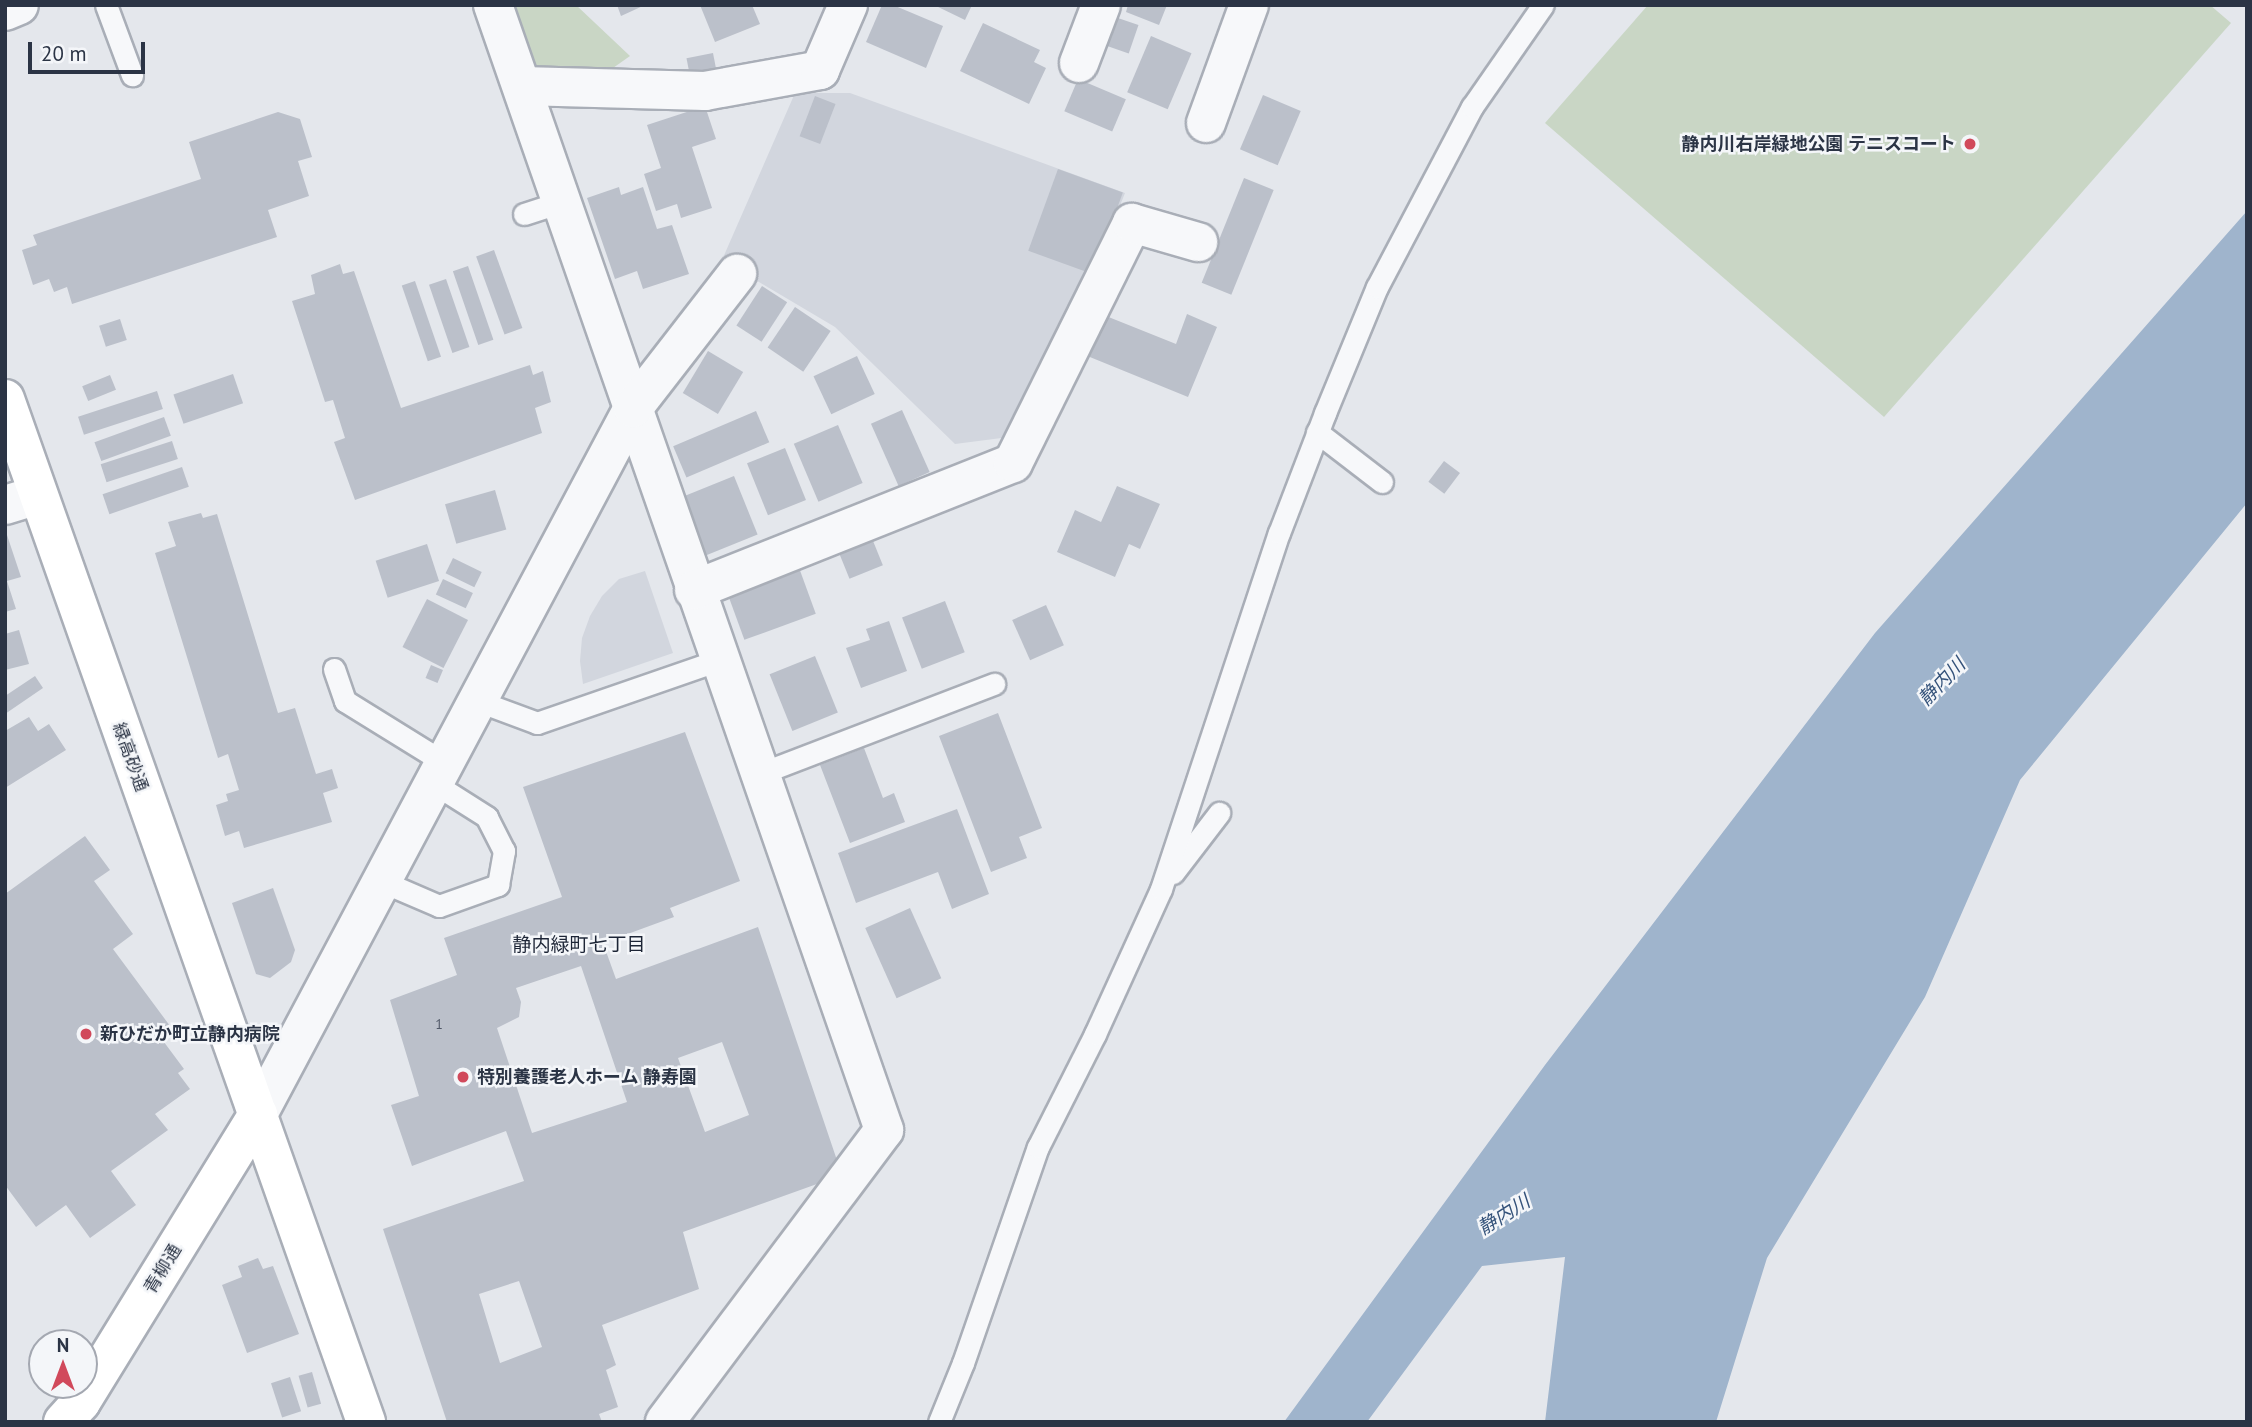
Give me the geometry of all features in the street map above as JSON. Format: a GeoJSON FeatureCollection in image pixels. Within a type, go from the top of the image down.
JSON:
{"type":"FeatureCollection","features":[{"type":"Feature","properties":{"kind":"street"},"geometry":{"type":"LineString","coordinates":[[5,11],[19,5]]}},
{"type":"Feature","properties":{"kind":"street"},"geometry":{"type":"LineString","coordinates":[[493,5],[694,590],[884,1130],[665,1422]]}},
{"type":"Feature","properties":{"kind":"street"},"geometry":{"type":"LineString","coordinates":[[522,86],[705,91],[820,70],[848,5]]}},
{"type":"Feature","properties":{"kind":"street"},"geometry":{"type":"LineString","coordinates":[[1079,63],[1101,5]]}},
{"type":"Feature","properties":{"kind":"street"},"geometry":{"type":"LineString","coordinates":[[1206,122],[1249,5]]}},
{"type":"Feature","properties":{"kind":"street"},"geometry":{"type":"LineString","coordinates":[[694,590],[1013,463],[1132,223],[1198,242]]}},
{"type":"Feature","properties":{"kind":"street"},"geometry":{"type":"LineString","coordinates":[[258,1114],[633,408],[737,274]]}},
{"type":"Feature","properties":{"kind":"street","name":"緑高砂通"},"geometry":{"type":"LineString","coordinates":[[5,400],[21,500],[258,1114],[366,1422]]}},
{"type":"Feature","properties":{"kind":"street","name":"青柳通"},"geometry":{"type":"LineString","coordinates":[[63,1422],[81,1402],[258,1114]]}},
{"type":"Feature","properties":{"kind":"lane"},"geometry":{"type":"LineString","coordinates":[[106,5],[132,75]]}},
{"type":"Feature","properties":{"kind":"lane"},"geometry":{"type":"LineString","coordinates":[[939,1422],[963,1363],[1038,1147],[1095,1034],[1161,889],[1279,533],[1377,287],[1466,119],[1543,5]]}},
{"type":"Feature","properties":{"kind":"lane"},"geometry":{"type":"LineString","coordinates":[[524,214],[561,202]]}},
{"type":"Feature","properties":{"kind":"lane"},"geometry":{"type":"LineString","coordinates":[[1317,432],[1382,482]]}},
{"type":"Feature","properties":{"kind":"lane"},"geometry":{"type":"LineString","coordinates":[[478,701],[537,723],[719,660]]}},
{"type":"Feature","properties":{"kind":"lane"},"geometry":{"type":"LineString","coordinates":[[334,669],[345,701],[440,774],[487,817],[505,852],[498,885],[439,906],[381,881]]}},
{"type":"Feature","properties":{"kind":"lane"},"geometry":{"type":"LineString","coordinates":[[759,774],[994,684]]}},
{"type":"Feature","properties":{"kind":"lane"},"geometry":{"type":"LineString","coordinates":[[1161,889],[1219,813]]}},
{"type":"Feature","properties":{"kind":"shaded area"},"geometry":{"type":"Polygon","coordinates":[[[795,93],[850,93],[1125,193],[1092,276],[1017,436],[955,444],[835,327],[722,260],[795,93]]]}},
{"type":"Feature","properties":{"kind":"shaded area"},"geometry":{"type":"Polygon","coordinates":[[[645,571],[673,653],[583,684],[580,661],[582,638],[590,616],[602,596],[619,579],[645,571]]]}},
{"type":"Feature","properties":{"kind":"green space"},"geometry":{"type":"Polygon","coordinates":[[[513,5],[576,5],[630,56],[613,68],[535,66],[513,5]]]}},
{"type":"Feature","properties":{"kind":"green space","name":"静内川右岸緑地公園 テニスコート"},"geometry":{"type":"Polygon","coordinates":[[[1648,5],[2210,5],[2231,23],[1884,417],[1545,123],[1648,5]]]}},
{"type":"Feature","properties":{"kind":"water","name":"静内川"},"geometry":{"type":"Polygon","coordinates":[[[2247,211],[2247,503],[2020,780],[1925,997],[1767,1258],[1716,1422],[1545,1422],[1565,1257],[1482,1266],[1367,1422],[1284,1422],[1545,1065],[1875,633],[2247,211]]]}},
{"type":"Feature","properties":{"kind":"building"},"geometry":{"type":"Polygon","coordinates":[[[617,5],[645,5],[621,16],[617,5]]]}},
{"type":"Feature","properties":{"kind":"building"},"geometry":{"type":"Polygon","coordinates":[[[700,5],[752,5],[760,24],[715,42],[700,5]]]}},
{"type":"Feature","properties":{"kind":"building"},"geometry":{"type":"Polygon","coordinates":[[[882,5],[893,5],[943,26],[926,68],[866,42],[882,5]]]}},
{"type":"Feature","properties":{"kind":"building"},"geometry":{"type":"Polygon","coordinates":[[[934,5],[972,5],[965,20],[934,5]]]}},
{"type":"Feature","properties":{"kind":"building"},"geometry":{"type":"Polygon","coordinates":[[[1128,5],[1167,5],[1159,25],[1126,12],[1128,5]]]}},
{"type":"Feature","properties":{"kind":"building"},"geometry":{"type":"Polygon","coordinates":[[[1112,16],[1138,25],[1129,53],[1102,44],[1112,16]]]}},
{"type":"Feature","properties":{"kind":"building"},"geometry":{"type":"Polygon","coordinates":[[[983,23],[1040,50],[1034,62],[1046,68],[1029,104],[960,71],[983,23]]]}},
{"type":"Feature","properties":{"kind":"building"},"geometry":{"type":"Polygon","coordinates":[[[1151,36],[1192,53],[1168,109],[1127,92],[1151,36]]]}},
{"type":"Feature","properties":{"kind":"building"},"geometry":{"type":"Polygon","coordinates":[[[713,53],[716,69],[690,74],[686,58],[713,53]]]}},
{"type":"Feature","properties":{"kind":"building"},"geometry":{"type":"Polygon","coordinates":[[[1078,79],[1126,99],[1112,132],[1064,111],[1078,79]]]}},
{"type":"Feature","properties":{"kind":"building"},"geometry":{"type":"Polygon","coordinates":[[[1263,95],[1301,111],[1278,165],[1240,149],[1263,95]]]}},
{"type":"Feature","properties":{"kind":"building"},"geometry":{"type":"Polygon","coordinates":[[[815,96],[836,104],[820,144],[800,136],[815,96]]]}},
{"type":"Feature","properties":{"kind":"building"},"geometry":{"type":"Polygon","coordinates":[[[705,106],[716,139],[692,147],[712,208],[681,218],[677,204],[656,211],[644,174],[661,168],[647,125],[705,106]]]}},
{"type":"Feature","properties":{"kind":"building"},"geometry":{"type":"Polygon","coordinates":[[[278,112],[300,119],[312,157],[298,161],[309,196],[268,210],[277,237],[72,304],[67,287],[54,292],[49,279],[33,285],[22,250],[37,245],[33,235],[201,179],[189,142],[278,112]]]}},
{"type":"Feature","properties":{"kind":"building"},"geometry":{"type":"Polygon","coordinates":[[[1058,169],[1123,193],[1093,274],[1028,251],[1058,169]]]}},
{"type":"Feature","properties":{"kind":"building"},"geometry":{"type":"Polygon","coordinates":[[[1244,178],[1274,190],[1231,295],[1202,283],[1244,178]]]}},
{"type":"Feature","properties":{"kind":"building"},"geometry":{"type":"Polygon","coordinates":[[[619,187],[621,195],[643,187],[657,229],[672,225],[689,274],[643,289],[637,271],[615,279],[587,198],[619,187]]]}},
{"type":"Feature","properties":{"kind":"building"},"geometry":{"type":"Polygon","coordinates":[[[494,250],[522,328],[505,334],[476,256],[494,250]]]}},
{"type":"Feature","properties":{"kind":"building"},"geometry":{"type":"Polygon","coordinates":[[[340,264],[343,274],[354,271],[401,408],[530,365],[533,375],[543,371],[551,402],[535,408],[542,433],[355,500],[334,442],[345,438],[333,400],[325,402],[292,301],[315,294],[311,275],[340,264]]]}},
{"type":"Feature","properties":{"kind":"building"},"geometry":{"type":"Polygon","coordinates":[[[468,266],[493,340],[478,345],[453,271],[468,266]]]}},
{"type":"Feature","properties":{"kind":"building"},"geometry":{"type":"Polygon","coordinates":[[[446,279],[469,347],[452,353],[429,285],[446,279]]]}},
{"type":"Feature","properties":{"kind":"building"},"geometry":{"type":"Polygon","coordinates":[[[415,281],[441,357],[428,361],[402,286],[415,281]]]}},
{"type":"Feature","properties":{"kind":"building"},"geometry":{"type":"Polygon","coordinates":[[[762,286],[787,302],[762,342],[736,325],[762,286]]]}},
{"type":"Feature","properties":{"kind":"building"},"geometry":{"type":"Polygon","coordinates":[[[795,307],[831,331],[803,372],[768,348],[795,307]]]}},
{"type":"Feature","properties":{"kind":"building"},"geometry":{"type":"Polygon","coordinates":[[[1096,312],[1176,344],[1187,314],[1217,327],[1188,397],[1080,353],[1096,312]]]}},
{"type":"Feature","properties":{"kind":"building"},"geometry":{"type":"Polygon","coordinates":[[[120,319],[127,340],[106,347],[99,326],[120,319]]]}},
{"type":"Feature","properties":{"kind":"building"},"geometry":{"type":"Polygon","coordinates":[[[708,351],[743,372],[718,414],[683,393],[708,351]]]}},
{"type":"Feature","properties":{"kind":"building"},"geometry":{"type":"Polygon","coordinates":[[[857,356],[875,394],[831,414],[813,376],[857,356]]]}},
{"type":"Feature","properties":{"kind":"building"},"geometry":{"type":"Polygon","coordinates":[[[233,374],[243,403],[184,424],[173,395],[233,374]]]}},
{"type":"Feature","properties":{"kind":"building"},"geometry":{"type":"Polygon","coordinates":[[[110,375],[116,390],[88,401],[82,386],[110,375]]]}},
{"type":"Feature","properties":{"kind":"building"},"geometry":{"type":"Polygon","coordinates":[[[157,391],[163,409],[84,435],[78,417],[157,391]]]}},
{"type":"Feature","properties":{"kind":"building"},"geometry":{"type":"Polygon","coordinates":[[[902,410],[930,472],[899,486],[871,424],[902,410]]]}},
{"type":"Feature","properties":{"kind":"building"},"geometry":{"type":"Polygon","coordinates":[[[756,411],[769,442],[686,477],[673,446],[756,411]]]}},
{"type":"Feature","properties":{"kind":"building"},"geometry":{"type":"Polygon","coordinates":[[[164,417],[171,436],[101,461],[94,442],[164,417]]]}},
{"type":"Feature","properties":{"kind":"building"},"geometry":{"type":"Polygon","coordinates":[[[838,425],[863,483],[818,502],[794,444],[838,425]]]}},
{"type":"Feature","properties":{"kind":"building"},"geometry":{"type":"Polygon","coordinates":[[[172,441],[178,459],[107,482],[101,464],[172,441]]]}},
{"type":"Feature","properties":{"kind":"building"},"geometry":{"type":"Polygon","coordinates":[[[785,448],[806,500],[768,515],[747,463],[785,448]]]}},
{"type":"Feature","properties":{"kind":"building"},"geometry":{"type":"Polygon","coordinates":[[[1444,461],[1460,473],[1444,494],[1428,482],[1444,461]]]}},
{"type":"Feature","properties":{"kind":"building"},"geometry":{"type":"Polygon","coordinates":[[[182,467],[189,487],[109,514],[103,494],[182,467]]]}},
{"type":"Feature","properties":{"kind":"building"},"geometry":{"type":"Polygon","coordinates":[[[734,476],[758,534],[704,556],[680,498],[734,476]]]}},
{"type":"Feature","properties":{"kind":"building"},"geometry":{"type":"Polygon","coordinates":[[[1117,486],[1160,504],[1140,549],[1129,544],[1115,577],[1057,552],[1075,510],[1101,522],[1117,486]]]}},
{"type":"Feature","properties":{"kind":"building"},"geometry":{"type":"Polygon","coordinates":[[[495,490],[506,529],[456,544],[445,504],[495,490]]]}},
{"type":"Feature","properties":{"kind":"building"},"geometry":{"type":"Polygon","coordinates":[[[201,513],[203,518],[217,514],[278,713],[295,708],[316,774],[332,769],[338,788],[323,793],[332,822],[244,848],[239,831],[225,836],[216,805],[228,801],[226,794],[239,790],[228,754],[218,758],[155,553],[176,546],[168,522],[201,513]]]}},
{"type":"Feature","properties":{"kind":"building"},"geometry":{"type":"Polygon","coordinates":[[[5,529],[21,577],[7,581],[16,609],[5,612],[5,529]]]}},
{"type":"Feature","properties":{"kind":"building"},"geometry":{"type":"Polygon","coordinates":[[[869,531],[883,565],[849,579],[836,544],[869,531]]]}},
{"type":"Feature","properties":{"kind":"building"},"geometry":{"type":"Polygon","coordinates":[[[427,544],[439,581],[388,598],[376,561],[427,544]]]}},
{"type":"Feature","properties":{"kind":"building"},"geometry":{"type":"Polygon","coordinates":[[[453,558],[482,572],[474,587],[446,573],[453,558]]]}},
{"type":"Feature","properties":{"kind":"building"},"geometry":{"type":"Polygon","coordinates":[[[798,565],[816,614],[744,640],[727,591],[798,565]]]}},
{"type":"Feature","properties":{"kind":"building"},"geometry":{"type":"Polygon","coordinates":[[[443,579],[473,593],[466,608],[436,594],[443,579]]]}},
{"type":"Feature","properties":{"kind":"building"},"geometry":{"type":"Polygon","coordinates":[[[427,599],[468,620],[443,668],[402,647],[427,599]]]}},
{"type":"Feature","properties":{"kind":"building"},"geometry":{"type":"Polygon","coordinates":[[[945,601],[965,652],[922,669],[902,617],[945,601]]]}},
{"type":"Feature","properties":{"kind":"building"},"geometry":{"type":"Polygon","coordinates":[[[1046,605],[1064,645],[1030,660],[1012,620],[1046,605]]]}},
{"type":"Feature","properties":{"kind":"building"},"geometry":{"type":"Polygon","coordinates":[[[889,621],[907,671],[861,688],[846,648],[870,640],[866,629],[889,621]]]}},
{"type":"Feature","properties":{"kind":"building"},"geometry":{"type":"Polygon","coordinates":[[[19,630],[29,664],[5,670],[5,634],[19,630]]]}},
{"type":"Feature","properties":{"kind":"building"},"geometry":{"type":"Polygon","coordinates":[[[815,656],[838,713],[792,731],[770,674],[815,656]]]}},
{"type":"Feature","properties":{"kind":"building"},"geometry":{"type":"Polygon","coordinates":[[[431,665],[443,670],[437,683],[426,678],[431,665]]]}},
{"type":"Feature","properties":{"kind":"building"},"geometry":{"type":"Polygon","coordinates":[[[35,676],[43,688],[5,714],[5,696],[35,676]]]}},
{"type":"Feature","properties":{"kind":"building"},"geometry":{"type":"Polygon","coordinates":[[[998,713],[1042,828],[1019,837],[1027,858],[991,872],[939,736],[998,713]]]}},
{"type":"Feature","properties":{"kind":"building"},"geometry":{"type":"Polygon","coordinates":[[[29,717],[38,731],[49,724],[66,750],[5,788],[5,731],[29,717]]]}},
{"type":"Feature","properties":{"kind":"building","name":"特別養護老人ホーム 静寿園"},"geometry":{"type":"Polygon","coordinates":[[[685,732],[740,881],[670,908],[674,917],[603,943],[616,979],[758,927],[842,1175],[683,1232],[699,1289],[602,1325],[616,1365],[606,1370],[618,1407],[599,1414],[602,1422],[447,1422],[383,1229],[524,1181],[506,1131],[412,1166],[391,1105],[419,1096],[390,1000],[457,975],[444,938],[562,897],[523,787],[685,732]],[[581,966],[516,988],[521,1002],[519,1017],[497,1028],[532,1133],[627,1102],[581,966]],[[722,1042],[678,1058],[705,1132],[749,1115],[722,1042]],[[519,1281],[479,1294],[500,1363],[542,1347],[519,1281]]]}},
{"type":"Feature","properties":{"kind":"building"},"geometry":{"type":"Polygon","coordinates":[[[864,748],[883,798],[894,793],[905,822],[850,843],[820,765],[864,748]]]}},
{"type":"Feature","properties":{"kind":"building"},"geometry":{"type":"Polygon","coordinates":[[[957,809],[989,894],[952,909],[938,872],[856,903],[838,853],[957,809]]]}},
{"type":"Feature","properties":{"kind":"building","name":"新ひだか町立静内病院"},"geometry":{"type":"Polygon","coordinates":[[[85,836],[110,870],[94,881],[133,934],[113,949],[173,1030],[161,1038],[184,1069],[178,1073],[190,1089],[155,1114],[168,1130],[111,1171],[136,1205],[90,1238],[66,1205],[36,1227],[5,1185],[5,894],[85,836]]]}},
{"type":"Feature","properties":{"kind":"building"},"geometry":{"type":"Polygon","coordinates":[[[273,888],[295,950],[291,962],[270,978],[256,974],[232,903],[273,888]]]}},
{"type":"Feature","properties":{"kind":"building"},"geometry":{"type":"Polygon","coordinates":[[[910,908],[941,978],[897,998],[865,928],[910,908]]]}},
{"type":"Feature","properties":{"kind":"building"},"geometry":{"type":"Polygon","coordinates":[[[258,1258],[263,1269],[273,1266],[299,1334],[247,1353],[222,1285],[242,1277],[238,1266],[258,1258]]]}},
{"type":"Feature","properties":{"kind":"building"},"geometry":{"type":"Polygon","coordinates":[[[312,1372],[321,1404],[308,1408],[299,1376],[312,1372]]]}},
{"type":"Feature","properties":{"kind":"building"},"geometry":{"type":"Polygon","coordinates":[[[290,1377],[301,1411],[282,1417],[271,1383],[290,1377]]]}},
{"type":"Feature","properties":{"kind":"place","name":"静内川右岸緑地公園 テニスコート"},"geometry":{"type":"Point","coordinates":[1970,144]}},
{"type":"Feature","properties":{"kind":"place","name":"新ひだか町立静内病院"},"geometry":{"type":"Point","coordinates":[86,1034]}},
{"type":"Feature","properties":{"kind":"place","name":"特別養護老人ホーム 静寿園"},"geometry":{"type":"Point","coordinates":[463,1077]}},
{"type":"Feature","properties":{"kind":"district","name":"静内緑町七丁目"},"geometry":{"type":"Point","coordinates":[579,945]}}]}
